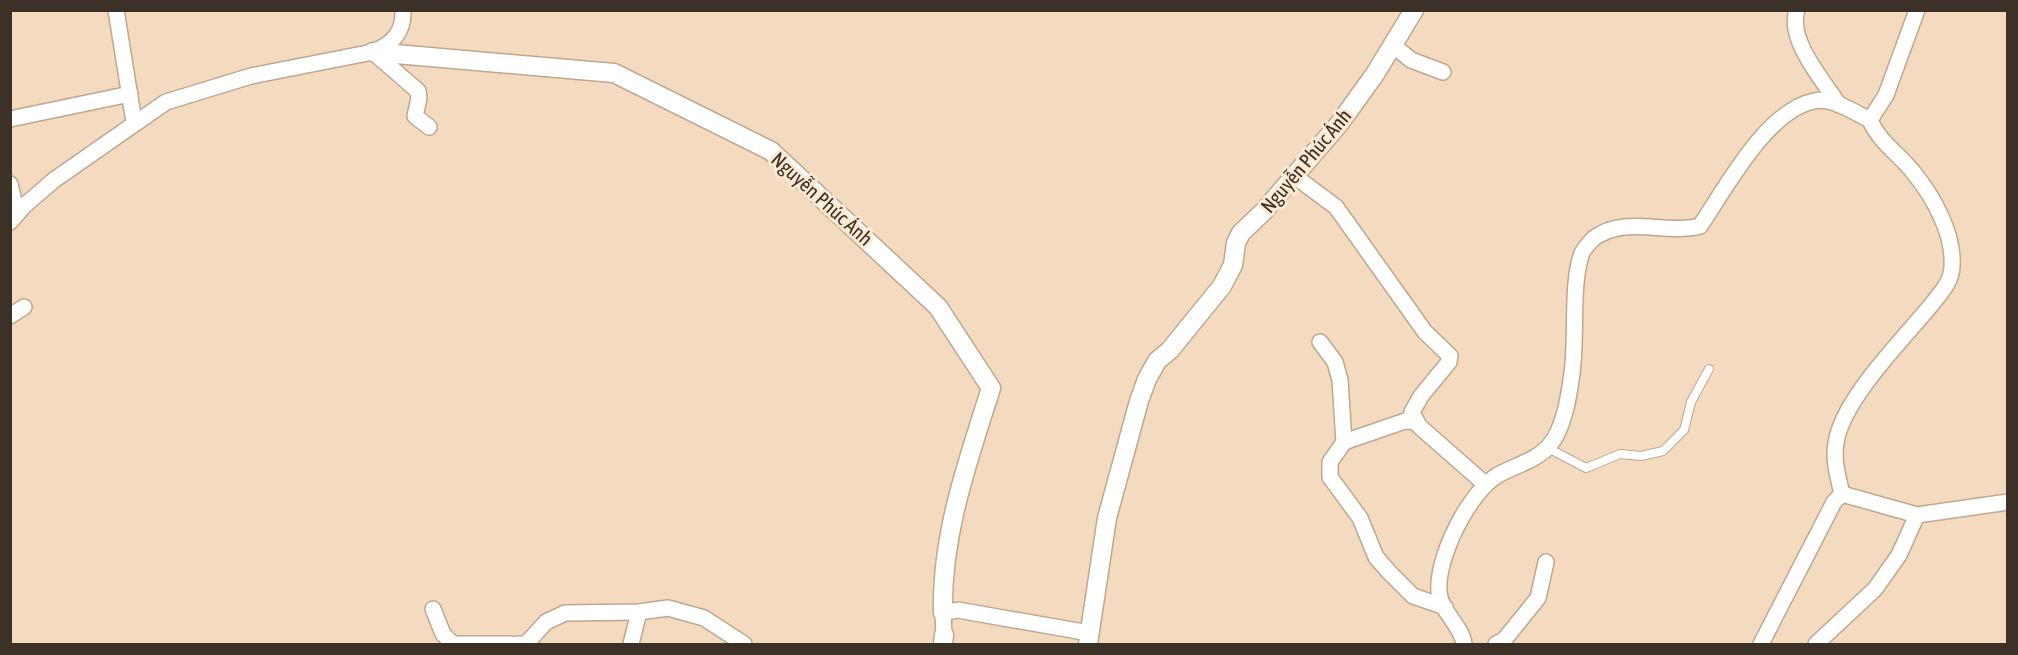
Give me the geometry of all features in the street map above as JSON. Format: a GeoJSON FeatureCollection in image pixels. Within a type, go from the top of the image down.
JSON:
{"type":"FeatureCollection","features":[{"type":"Feature","properties":{"kind":"street"},"geometry":{"type":"LineString","coordinates":[[116,10],[134,122]]}},
{"type":"Feature","properties":{"kind":"street"},"geometry":{"type":"LineString","coordinates":[[14,218],[54,180],[134,122],[166,102],[199,90],[251,76],[373,52],[389,45],[399,33],[403,10]]}},
{"type":"Feature","properties":{"kind":"street","name":"Nguyễn Phúc Ánh"},"geometry":{"type":"LineString","coordinates":[[1088,639],[1107,518],[1147,379],[1157,362],[1170,350],[1222,286],[1233,265],[1236,243],[1241,233],[1265,210],[1339,124],[1414,10]]}},
{"type":"Feature","properties":{"kind":"street"},"geometry":{"type":"LineString","coordinates":[[1797,10],[1793,22],[1797,39],[1839,105]]}},
{"type":"Feature","properties":{"kind":"street"},"geometry":{"type":"LineString","coordinates":[[1870,120],[1886,95],[1917,10]]}},
{"type":"Feature","properties":{"kind":"street"},"geometry":{"type":"LineString","coordinates":[[1393,45],[1411,60],[1443,72]]}},
{"type":"Feature","properties":{"kind":"street"},"geometry":{"type":"LineString","coordinates":[[373,52],[418,90],[415,116],[429,127]]}},
{"type":"Feature","properties":{"kind":"street","name":"Nguyễn Phúc Ánh"},"geometry":{"type":"LineString","coordinates":[[373,52],[614,73],[771,151],[938,307],[991,388],[954,504],[942,586],[943,612]]}},
{"type":"Feature","properties":{"kind":"street"},"geometry":{"type":"LineString","coordinates":[[10,119],[130,94]]}},
{"type":"Feature","properties":{"kind":"street"},"geometry":{"type":"LineString","coordinates":[[1464,645],[1438,595],[1440,569],[1459,524],[1485,484],[1548,448],[1557,435],[1570,385],[1576,344],[1577,274],[1581,254],[1593,239],[1612,229],[1639,226],[1684,230],[1700,226],[1744,162],[1785,114],[1815,101],[1839,105],[1870,120],[1874,131],[1914,173],[1936,207],[1950,244],[1953,267],[1948,283],[1877,369],[1850,407],[1836,441],[1835,464],[1842,494]]}},
{"type":"Feature","properties":{"kind":"street"},"geometry":{"type":"LineString","coordinates":[[1293,175],[1336,207],[1425,332],[1450,356],[1449,362],[1421,396],[1412,412],[1417,422],[1485,484]]}},
{"type":"Feature","properties":{"kind":"street"},"geometry":{"type":"LineString","coordinates":[[10,184],[14,218]]}},
{"type":"Feature","properties":{"kind":"street"},"geometry":{"type":"LineString","coordinates":[[10,316],[24,306]]}},
{"type":"Feature","properties":{"kind":"street"},"geometry":{"type":"LineString","coordinates":[[1320,342],[1335,362],[1340,380],[1344,442]]}},
{"type":"Feature","properties":{"kind":"street"},"geometry":{"type":"LineString","coordinates":[[1417,422],[1405,421],[1344,442],[1330,462],[1330,477],[1360,518],[1376,557],[1413,596],[1445,607]]}},
{"type":"Feature","properties":{"kind":"street"},"geometry":{"type":"LineString","coordinates":[[1842,494],[1917,515],[2007,502]]}},
{"type":"Feature","properties":{"kind":"street"},"geometry":{"type":"LineString","coordinates":[[1761,645],[1834,502],[1842,494]]}},
{"type":"Feature","properties":{"kind":"street"},"geometry":{"type":"LineString","coordinates":[[1816,645],[1875,589],[1899,555],[1917,515]]}},
{"type":"Feature","properties":{"kind":"street"},"geometry":{"type":"LineString","coordinates":[[1496,645],[1504,640],[1538,598],[1546,562]]}},
{"type":"Feature","properties":{"kind":"street"},"geometry":{"type":"LineString","coordinates":[[518,645],[526,644],[546,622],[565,613],[639,612],[668,608],[692,612],[744,645]]}},
{"type":"Feature","properties":{"kind":"street"},"geometry":{"type":"LineString","coordinates":[[433,609],[443,634],[455,645],[511,645]]}},
{"type":"Feature","properties":{"kind":"street"},"geometry":{"type":"LineString","coordinates":[[944,640],[943,612],[958,610],[1088,639]]}},
{"type":"Feature","properties":{"kind":"street"},"geometry":{"type":"LineString","coordinates":[[631,645],[639,612]]}},
{"type":"Feature","properties":{"kind":"lane"},"geometry":{"type":"LineString","coordinates":[[1548,448],[1586,468],[1620,454],[1641,456],[1663,451],[1684,430],[1691,402],[1709,369]]}}]}
